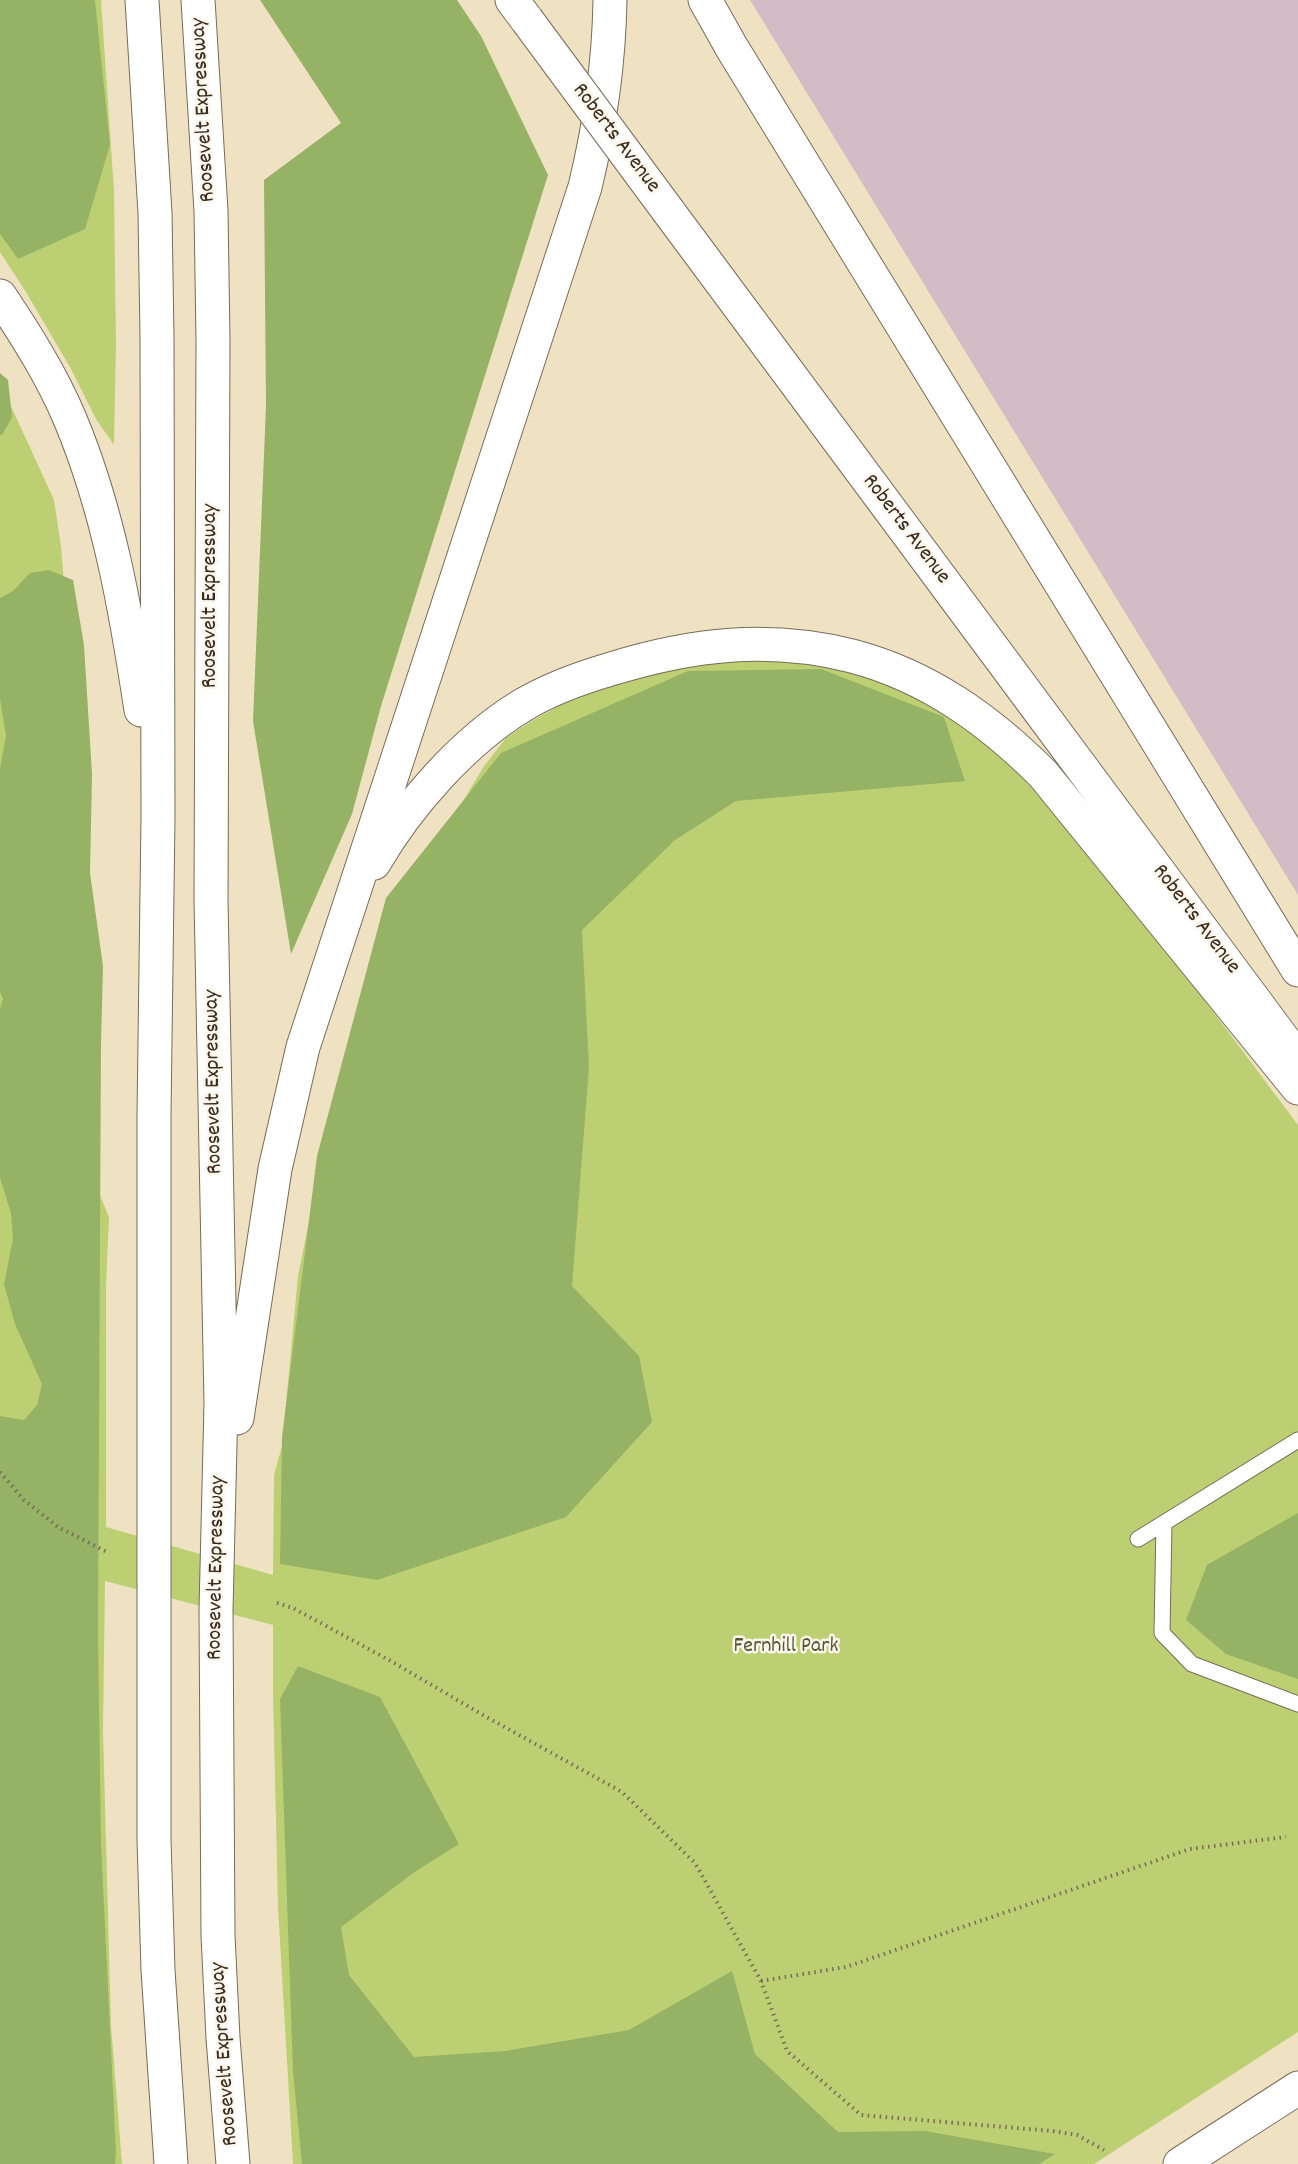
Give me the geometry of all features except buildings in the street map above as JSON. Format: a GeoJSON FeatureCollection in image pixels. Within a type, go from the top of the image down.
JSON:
{"type":"FeatureCollection","features":[{"type":"Feature","properties":{"kind":"main road"},"geometry":{"type":"LineString","coordinates":[[142,0],[156,236],[158,817],[154,1115],[154,1840],[158,1970],[171,2164]]}},
{"type":"Feature","properties":{"kind":"main road","name":"Roosevelt Expressway"},"geometry":{"type":"LineString","coordinates":[[198,0],[212,258],[211,900],[221,1403],[217,1556],[218,1935],[233,2164]]}},
{"type":"Feature","properties":{"kind":"main road"},"geometry":{"type":"LineString","coordinates":[[217,1556],[274,1169],[303,1047],[585,187],[596,141],[604,91],[610,0]]}},
{"type":"Feature","properties":{"kind":"main road"},"geometry":{"type":"LineString","coordinates":[[705,0],[738,58],[1298,970]]}},
{"type":"Feature","properties":{"kind":"main road","name":"Roberts Avenue"},"geometry":{"type":"LineString","coordinates":[[519,10],[1298,1059]]}},
{"type":"Feature","properties":{"kind":"main road"},"geometry":{"type":"LineString","coordinates":[[0,296],[41,361],[69,417],[92,477],[108,533],[130,635],[158,817]]}},
{"type":"Feature","properties":{"kind":"main road"},"geometry":{"type":"LineString","coordinates":[[344,920],[376,860],[401,823],[429,788],[464,751],[495,724],[523,705],[553,690],[590,676],[677,651],[728,645],[812,648],[854,657],[897,672],[936,690],[975,714],[1011,742],[1043,774],[1298,1088]]}},
{"type":"Feature","properties":{"kind":"main road"},"geometry":{"type":"LineString","coordinates":[[1180,2164],[1298,2088]]}},
{"type":"Feature","properties":{"kind":"lane"},"geometry":{"type":"LineString","coordinates":[[1138,1539],[1298,1440]]}},
{"type":"Feature","properties":{"kind":"lane"},"geometry":{"type":"LineString","coordinates":[[1164,1523],[1162,1633],[1192,1664],[1298,1704]]}},
{"type":"Feature","properties":{"kind":"path"},"geometry":{"type":"LineString","coordinates":[[0,1472],[24,1500],[58,1527],[109,1553]]}},
{"type":"Feature","properties":{"kind":"path"},"geometry":{"type":"LineString","coordinates":[[277,1603],[293,1608],[389,1660],[622,1792],[695,1863],[761,1981],[787,2051],[861,2115],[1053,2131],[1077,2135],[1104,2150]]}},
{"type":"Feature","properties":{"kind":"path"},"geometry":{"type":"LineString","coordinates":[[761,1981],[846,1967],[1190,1849],[1286,1836]]}},
{"type":"Feature","properties":{"kind":"shaded area"},"geometry":{"type":"Polygon","coordinates":[[[750,0],[1298,0],[1298,895],[750,0]]]}},
{"type":"Feature","properties":{"kind":"green space"},"geometry":{"type":"Polygon","coordinates":[[[0,0],[101,0],[114,191],[116,343],[114,445],[96,419],[71,369],[0,252],[0,0]]]}},
{"type":"Feature","properties":{"kind":"green space"},"geometry":{"type":"Polygon","coordinates":[[[0,0],[95,0],[110,145],[85,229],[18,259],[0,234],[0,0]]]}},
{"type":"Feature","properties":{"kind":"green space"},"geometry":{"type":"Polygon","coordinates":[[[260,0],[457,0],[481,36],[548,175],[381,706],[352,814],[291,954],[253,721],[266,406],[264,180],[341,123],[260,0]]]}},
{"type":"Feature","properties":{"kind":"green space"},"geometry":{"type":"Polygon","coordinates":[[[0,373],[8,380],[12,417],[3,434],[0,435],[0,373]]]}},
{"type":"Feature","properties":{"kind":"green space","name":"Fernhill Park"},"geometry":{"type":"Polygon","coordinates":[[[0,382],[54,500],[61,546],[71,666],[99,1193],[109,1217],[106,1287],[106,1527],[273,1575],[274,1475],[282,1446],[298,1276],[322,1156],[438,843],[484,766],[506,738],[533,720],[597,686],[720,658],[804,661],[864,675],[903,691],[958,720],[1024,775],[1128,898],[1298,1125],[1298,2032],[1094,2164],[293,2164],[278,1907],[273,1625],[105,1581],[103,1730],[111,2025],[122,2164],[0,2164],[0,382]]]}},
{"type":"Feature","properties":{"kind":"green space"},"geometry":{"type":"Polygon","coordinates":[[[49,570],[73,580],[84,645],[92,774],[90,873],[103,966],[98,1635],[101,1844],[115,2164],[0,2164],[0,1416],[24,1420],[37,1405],[42,1384],[15,1324],[4,1284],[13,1239],[11,1213],[0,1178],[0,1009],[3,999],[0,992],[0,769],[6,736],[0,699],[0,598],[13,591],[30,573],[49,570]]]}},
{"type":"Feature","properties":{"kind":"green space"},"geometry":{"type":"Polygon","coordinates":[[[821,669],[944,717],[965,781],[736,801],[675,840],[582,930],[589,1067],[572,1286],[639,1356],[652,1422],[566,1517],[377,1580],[280,1564],[282,1437],[317,1156],[386,898],[501,753],[688,671],[821,669]]]}},
{"type":"Feature","properties":{"kind":"green space"},"geometry":{"type":"Polygon","coordinates":[[[1298,1513],[1298,1679],[1226,1654],[1186,1620],[1207,1565],[1298,1513]]]}},
{"type":"Feature","properties":{"kind":"green space"},"geometry":{"type":"Polygon","coordinates":[[[298,1666],[380,1697],[459,1844],[416,1871],[341,1927],[349,1975],[414,2057],[505,2051],[629,2030],[732,1971],[755,2054],[838,2132],[925,2131],[1055,2154],[1039,2164],[302,2164],[293,2072],[280,1699],[298,1666]]]}}]}
